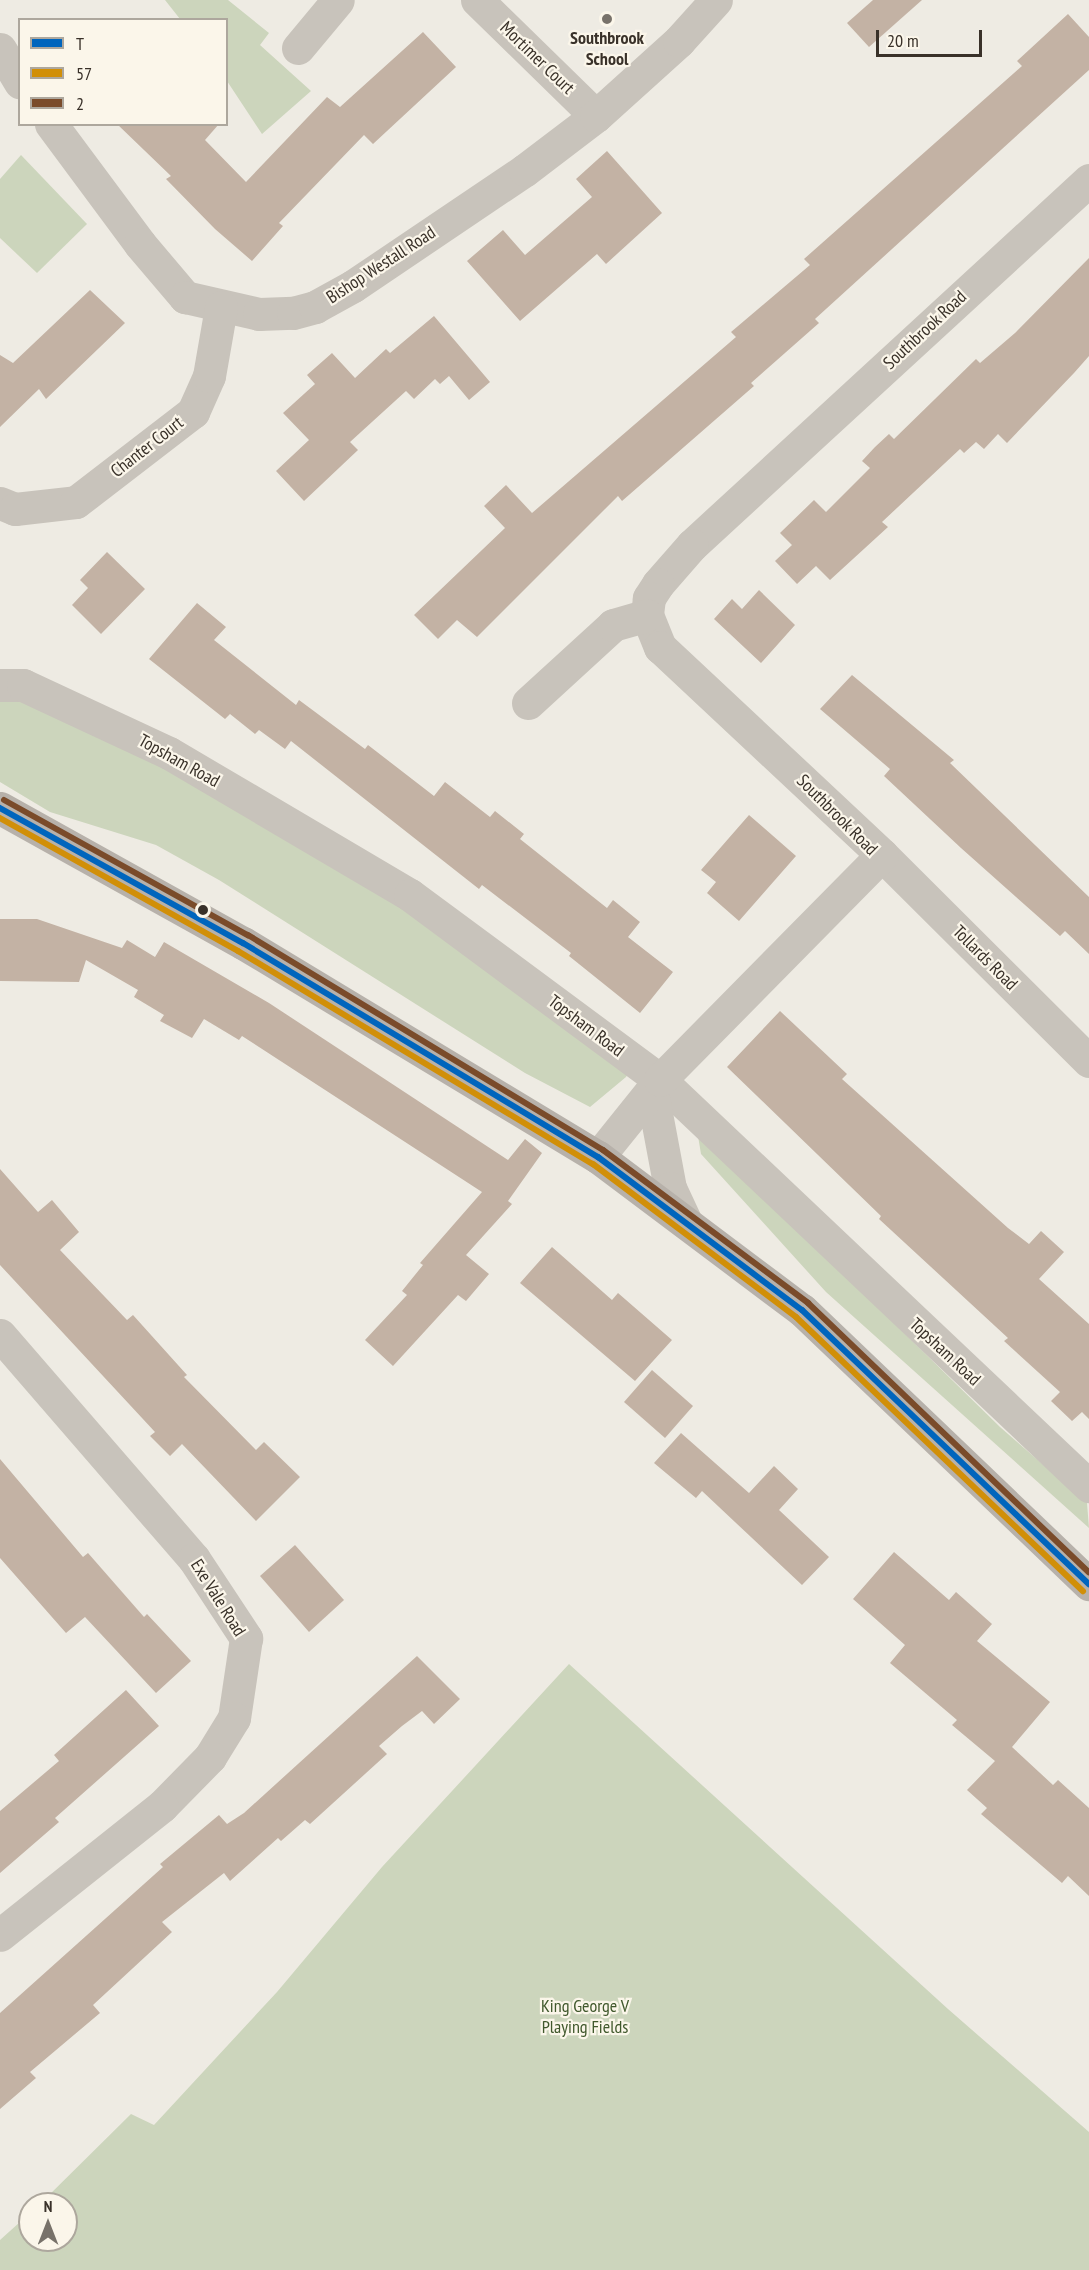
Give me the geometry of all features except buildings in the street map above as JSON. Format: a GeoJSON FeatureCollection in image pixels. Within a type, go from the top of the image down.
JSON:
{"type":"FeatureCollection","features":[{"type":"Feature","properties":{"kind":"main road"},"geometry":{"type":"LineString","coordinates":[[0,808],[243,943],[598,1157],[802,1310],[1086,1576]]}},
{"type":"Feature","properties":{"kind":"street"},"geometry":{"type":"LineString","coordinates":[[298,48],[338,0]]}},
{"type":"Feature","properties":{"kind":"street","name":"Mortimer Court"},"geometry":{"type":"LineString","coordinates":[[477,0],[596,116]]}},
{"type":"Feature","properties":{"kind":"street","name":"Bishop Westall Road"},"geometry":{"type":"LineString","coordinates":[[52,126],[140,244],[185,297],[221,308],[259,314],[293,313],[315,307],[525,170],[596,116],[679,40],[716,0]]}},
{"type":"Feature","properties":{"kind":"street"},"geometry":{"type":"LineString","coordinates":[[0,49],[18,79]]}},
{"type":"Feature","properties":{"kind":"street","name":"Southbrook Road"},"geometry":{"type":"LineString","coordinates":[[598,1157],[656,1086],[882,855],[660,647],[647,615],[649,598],[658,584],[692,545],[1089,180]]}},
{"type":"Feature","properties":{"kind":"street","name":"Chanter Court"},"geometry":{"type":"LineString","coordinates":[[0,503],[15,509],[76,502],[193,412],[209,376],[221,308]]}},
{"type":"Feature","properties":{"kind":"street"},"geometry":{"type":"LineString","coordinates":[[528,703],[613,625],[647,615]]}},
{"type":"Feature","properties":{"kind":"street","name":"Topsham Road"},"geometry":{"type":"LineString","coordinates":[[0,685],[23,685],[169,753],[410,895],[656,1086],[1089,1486]]}},
{"type":"Feature","properties":{"kind":"street","name":"Tollards Road"},"geometry":{"type":"LineString","coordinates":[[882,855],[1089,1061]]}},
{"type":"Feature","properties":{"kind":"street"},"geometry":{"type":"LineString","coordinates":[[656,1086],[670,1188],[686,1223]]}},
{"type":"Feature","properties":{"kind":"street","name":"Exe Vale Road"},"geometry":{"type":"LineString","coordinates":[[0,1335],[194,1559],[246,1638],[234,1718],[210,1757],[162,1806],[0,1935]]}},
{"type":"Feature","properties":{"kind":"green space"},"geometry":{"type":"Polygon","coordinates":[[[165,0],[228,0],[269,33],[260,45],[311,91],[262,134],[228,83],[228,18],[179,18],[165,0]]]}},
{"type":"Feature","properties":{"kind":"green space"},"geometry":{"type":"Polygon","coordinates":[[[21,155],[87,224],[37,273],[0,238],[0,179],[21,155]]]}},
{"type":"Feature","properties":{"kind":"green space"},"geometry":{"type":"Polygon","coordinates":[[[0,692],[131,749],[426,914],[635,1062],[626,1077],[590,1107],[525,1073],[219,880],[156,845],[50,812],[0,782],[0,692]]]}},
{"type":"Feature","properties":{"kind":"green space"},"geometry":{"type":"Polygon","coordinates":[[[697,1130],[1000,1427],[1087,1503],[1089,1528],[826,1292],[701,1154],[697,1130]]]}},
{"type":"Feature","properties":{"kind":"green space","name":"King George V Playing Fields"},"geometry":{"type":"Polygon","coordinates":[[[569,1664],[948,2009],[1089,2132],[1089,2270],[0,2270],[0,2240],[18,2224],[18,2252],[78,2252],[78,2192],[52,2192],[131,2114],[154,2125],[277,1992],[382,1867],[569,1664]]]}},
{"type":"Feature","properties":{"kind":"transit line","name":"2"},"geometry":{"type":"LineString","coordinates":[[4,800],[248,935],[603,1150],[808,1303],[1089,1572]]}},
{"type":"Feature","properties":{"kind":"transit line","name":"T"},"geometry":{"type":"LineString","coordinates":[[0,808],[243,943],[598,1157],[802,1310],[1089,1584]]}},
{"type":"Feature","properties":{"kind":"transit line","name":"57"},"geometry":{"type":"LineString","coordinates":[[0,818],[238,951],[593,1164],[796,1317],[1083,1591]]}},
{"type":"Feature","properties":{"kind":"place","name":"Southbrook School"},"geometry":{"type":"Point","coordinates":[607,19]}}]}
